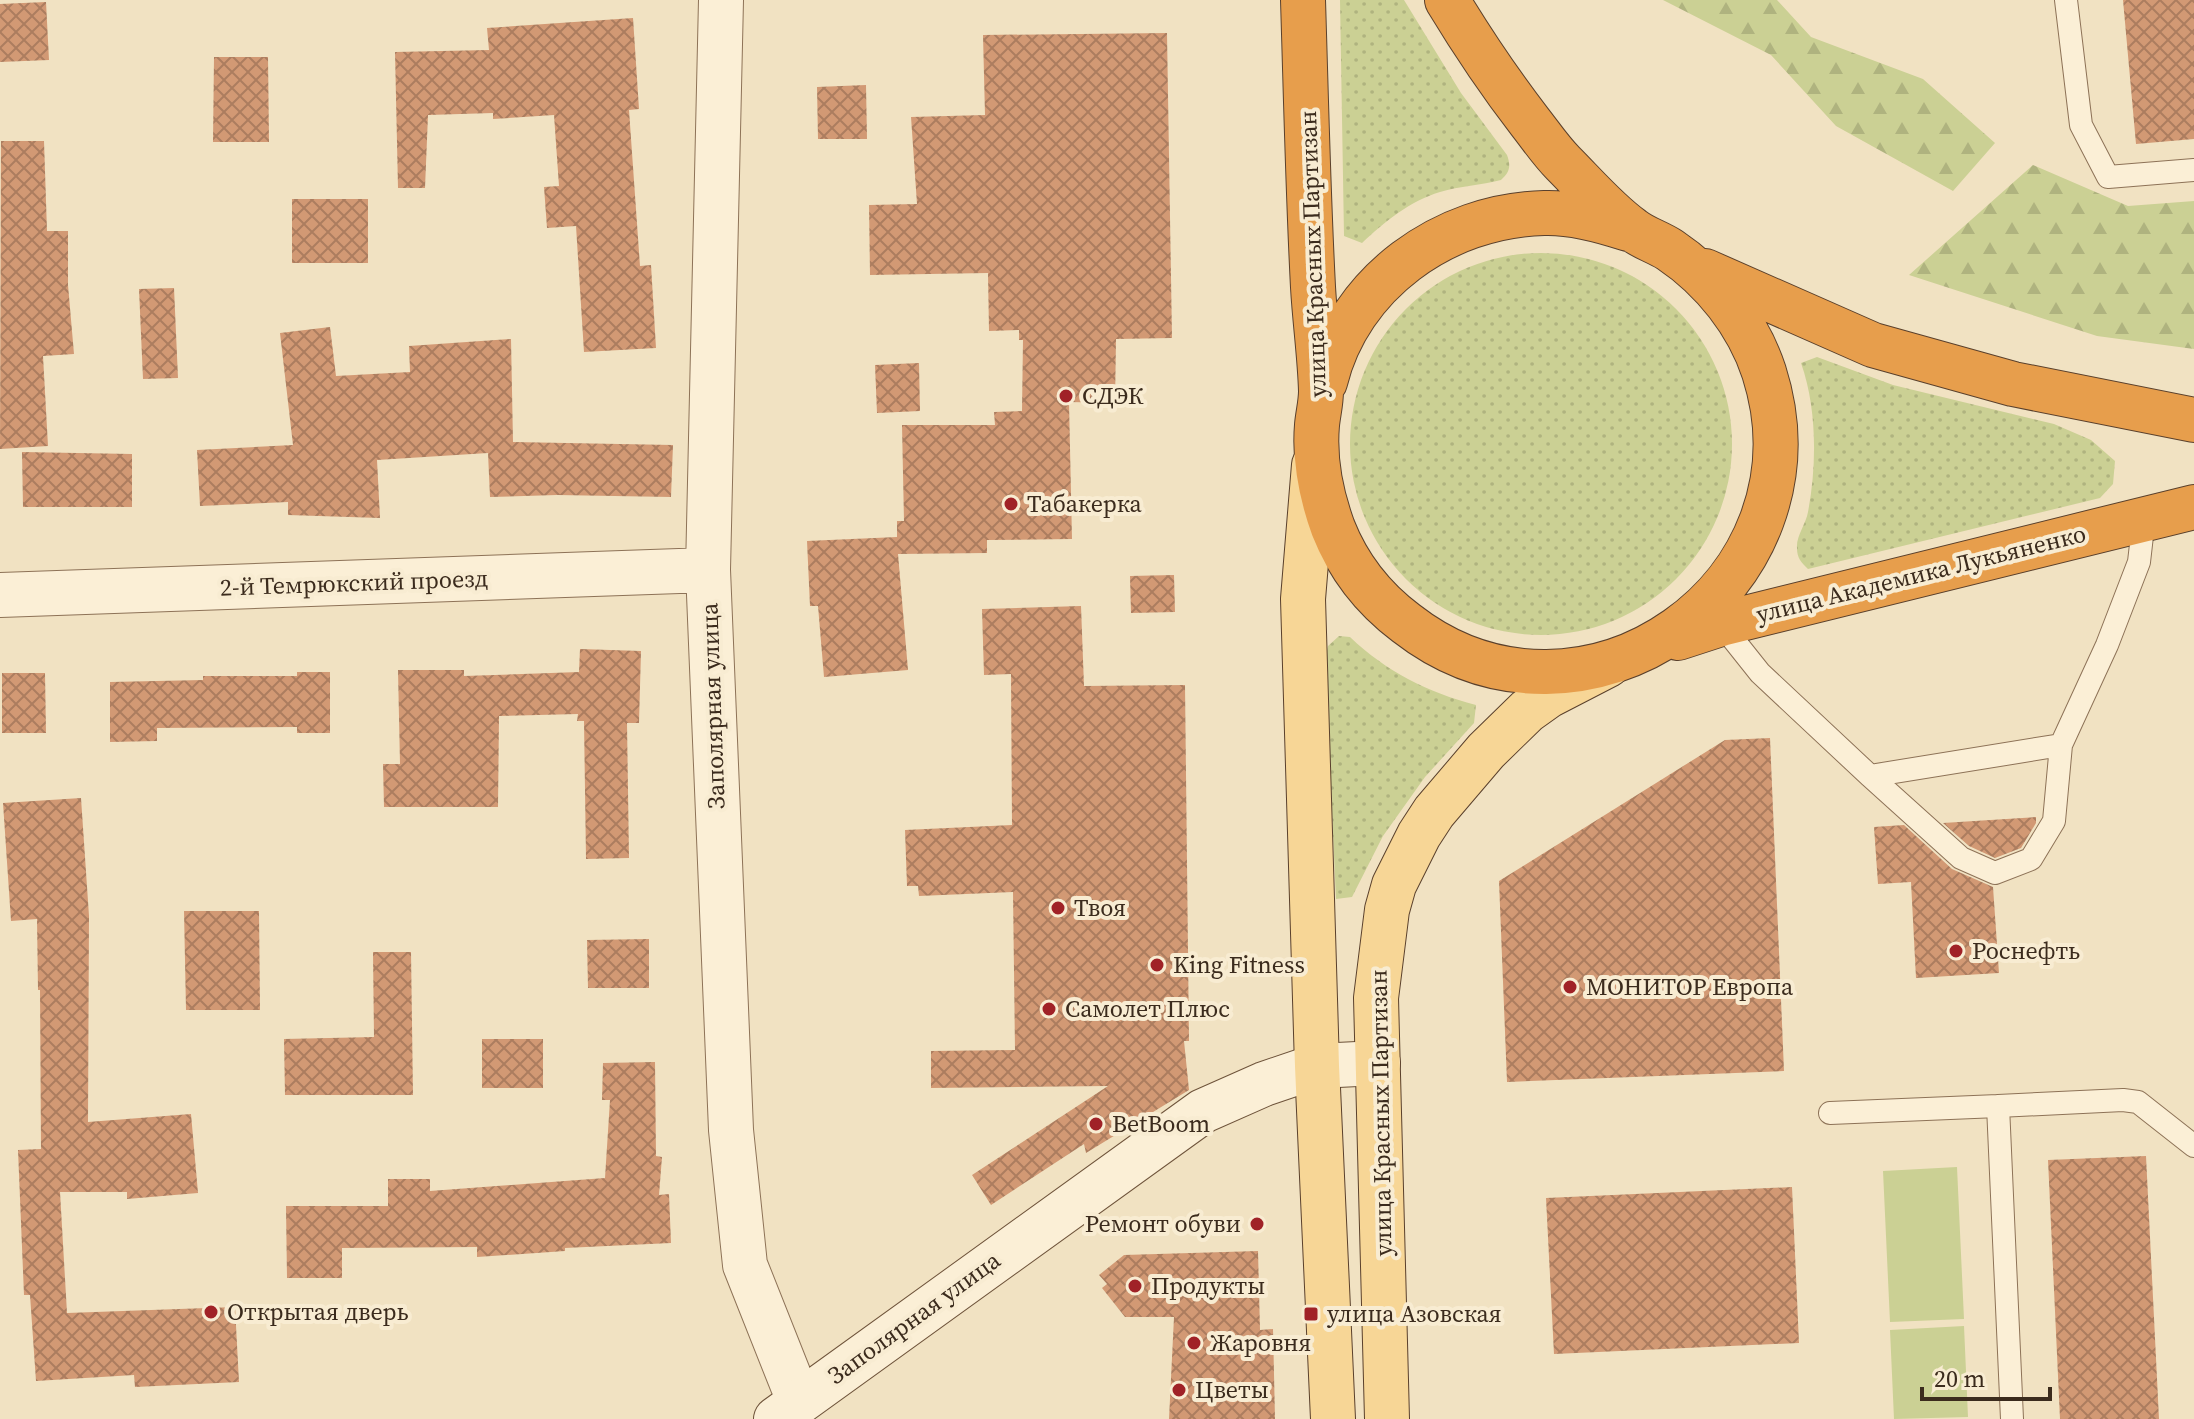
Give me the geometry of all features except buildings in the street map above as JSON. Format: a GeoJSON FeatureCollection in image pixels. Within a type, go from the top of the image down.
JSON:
{"type":"FeatureCollection","features":[{"type":"Feature","properties":{"kind":"highway","name":"улица Красных Партизан"},"geometry":{"type":"LineString","coordinates":[[1303,0],[1319,411]]}},
{"type":"Feature","properties":{"kind":"highway","name":"улица Красных Партизан"},"geometry":{"type":"LineString","coordinates":[[1447,0],[1479,53],[1558,158],[1633,230],[1687,263],[1719,293],[1755,348],[1769,389],[1775,455],[1762,519],[1732,577],[1710,602],[1686,624],[1635,654]]}},
{"type":"Feature","properties":{"kind":"highway"},"geometry":{"type":"LineString","coordinates":[[1633,230],[1590,218],[1546,213],[1501,217],[1469,226],[1418,251],[1384,279],[1355,314],[1334,353],[1319,411],[1316,449],[1322,491],[1340,542],[1355,570],[1382,604],[1416,631],[1463,656],[1515,670],[1558,672],[1635,654]]}},
{"type":"Feature","properties":{"kind":"highway"},"geometry":{"type":"LineString","coordinates":[[1687,263],[1873,345],[2013,384],[2194,420]]}},
{"type":"Feature","properties":{"kind":"highway","name":"улица Академика Лукьяненко"},"geometry":{"type":"LineString","coordinates":[[1635,654],[1721,624],[2194,507]]}},
{"type":"Feature","properties":{"kind":"main road","name":"улица Красных Партизан"},"geometry":{"type":"LineString","coordinates":[[1319,411],[1303,599],[1317,1066],[1333,1419]]}},
{"type":"Feature","properties":{"kind":"main road","name":"улица Красных Партизан"},"geometry":{"type":"LineString","coordinates":[[1387,1419],[1376,998],[1382,936],[1394,885],[1434,812],[1486,751],[1527,711],[1568,684],[1635,654]]}},
{"type":"Feature","properties":{"kind":"street","name":"Заполярная улица"},"geometry":{"type":"LineString","coordinates":[[721,0],[708,570],[731,1130],[745,1265],[787,1410],[1203,1111],[1264,1084],[1317,1066],[1378,1063]]}},
{"type":"Feature","properties":{"kind":"street","name":"2-й Темрюкский проезд"},"geometry":{"type":"LineString","coordinates":[[0,595],[708,570]]}},
{"type":"Feature","properties":{"kind":"lane"},"geometry":{"type":"LineString","coordinates":[[2066,0],[2081,125],[2108,177],[2194,170]]}},
{"type":"Feature","properties":{"kind":"lane"},"geometry":{"type":"LineString","coordinates":[[1721,624],[1760,673],[1870,776],[1961,858],[1995,873],[2031,859],[2054,821],[2061,745],[2107,645],[2139,562],[2144,518]]}},
{"type":"Feature","properties":{"kind":"lane"},"geometry":{"type":"LineString","coordinates":[[1870,776],[2061,745]]}},
{"type":"Feature","properties":{"kind":"lane"},"geometry":{"type":"LineString","coordinates":[[1830,1113],[2123,1100],[2138,1102],[2194,1146]]}},
{"type":"Feature","properties":{"kind":"lane"},"geometry":{"type":"LineString","coordinates":[[1998,1106],[2012,1419]]}},
{"type":"Feature","properties":{"kind":"green space"},"geometry":{"type":"Polygon","coordinates":[[[1340,0],[1404,0],[1461,93],[1509,162],[1509,169],[1501,180],[1429,196],[1398,213],[1362,243],[1344,236],[1340,0]]]}},
{"type":"Feature","properties":{"kind":"green space"},"geometry":{"type":"Polygon","coordinates":[[[1663,0],[1777,0],[1811,37],[1923,79],[1995,143],[1953,191],[1836,126],[1771,55],[1663,0]]]}},
{"type":"Feature","properties":{"kind":"green space"},"geometry":{"type":"Polygon","coordinates":[[[2033,165],[2128,206],[2194,201],[2194,349],[2097,336],[1909,275],[2033,165]]]}},
{"type":"Feature","properties":{"kind":"green space"},"geometry":{"type":"Polygon","coordinates":[[[1541,253],[1578,257],[1614,268],[1647,285],[1676,309],[1700,338],[1717,371],[1728,407],[1732,444],[1728,481],[1717,517],[1700,550],[1676,579],[1647,603],[1614,620],[1578,631],[1541,635],[1504,631],[1468,620],[1435,603],[1406,579],[1382,550],[1365,517],[1354,481],[1350,444],[1354,407],[1365,371],[1382,338],[1406,309],[1435,285],[1468,268],[1504,257],[1541,253]]]}},
{"type":"Feature","properties":{"kind":"green space"},"geometry":{"type":"Polygon","coordinates":[[[1817,357],[1893,385],[2054,424],[2091,440],[2115,461],[2113,484],[2100,498],[1808,569],[1801,562],[1797,544],[1811,494],[1814,437],[1810,399],[1801,363],[1817,357]]]}},
{"type":"Feature","properties":{"kind":"green space"},"geometry":{"type":"Polygon","coordinates":[[[1339,636],[1350,637],[1378,661],[1408,679],[1476,705],[1474,723],[1425,777],[1383,836],[1352,897],[1336,899],[1325,659],[1328,646],[1339,636]]]}},
{"type":"Feature","properties":{"kind":"green space"},"geometry":{"type":"Polygon","coordinates":[[[1957,1167],[1964,1319],[1890,1322],[1883,1171],[1957,1167]]]}},
{"type":"Feature","properties":{"kind":"green space"},"geometry":{"type":"Polygon","coordinates":[[[1964,1326],[1968,1417],[1894,1419],[1890,1330],[1964,1326]]]}},
{"type":"Feature","properties":{"kind":"place","name":"СДЭК"},"geometry":{"type":"Point","coordinates":[1066,396]}},
{"type":"Feature","properties":{"kind":"place","name":"Табакерка"},"geometry":{"type":"Point","coordinates":[1011,504]}},
{"type":"Feature","properties":{"kind":"place","name":"Твоя"},"geometry":{"type":"Point","coordinates":[1058,908]}},
{"type":"Feature","properties":{"kind":"place","name":"Роснефть"},"geometry":{"type":"Point","coordinates":[1956,951]}},
{"type":"Feature","properties":{"kind":"place","name":"King Fitness"},"geometry":{"type":"Point","coordinates":[1157,965]}},
{"type":"Feature","properties":{"kind":"place","name":"МОНИТОР Европа"},"geometry":{"type":"Point","coordinates":[1570,987]}},
{"type":"Feature","properties":{"kind":"place","name":"Самолет Плюс"},"geometry":{"type":"Point","coordinates":[1049,1009]}},
{"type":"Feature","properties":{"kind":"place","name":"BetBoom"},"geometry":{"type":"Point","coordinates":[1096,1124]}},
{"type":"Feature","properties":{"kind":"place","name":"Ремонт обуви"},"geometry":{"type":"Point","coordinates":[1257,1224]}},
{"type":"Feature","properties":{"kind":"place","name":"Продукты"},"geometry":{"type":"Point","coordinates":[1135,1286]}},
{"type":"Feature","properties":{"kind":"place","name":"Открытая дверь"},"geometry":{"type":"Point","coordinates":[211,1312]}},
{"type":"Feature","properties":{"kind":"place","name":"улица Азовская"},"geometry":{"type":"Point","coordinates":[1311,1314]}},
{"type":"Feature","properties":{"kind":"place","name":"Жаровня"},"geometry":{"type":"Point","coordinates":[1194,1343]}},
{"type":"Feature","properties":{"kind":"place","name":"Цветы"},"geometry":{"type":"Point","coordinates":[1179,1390]}}]}
